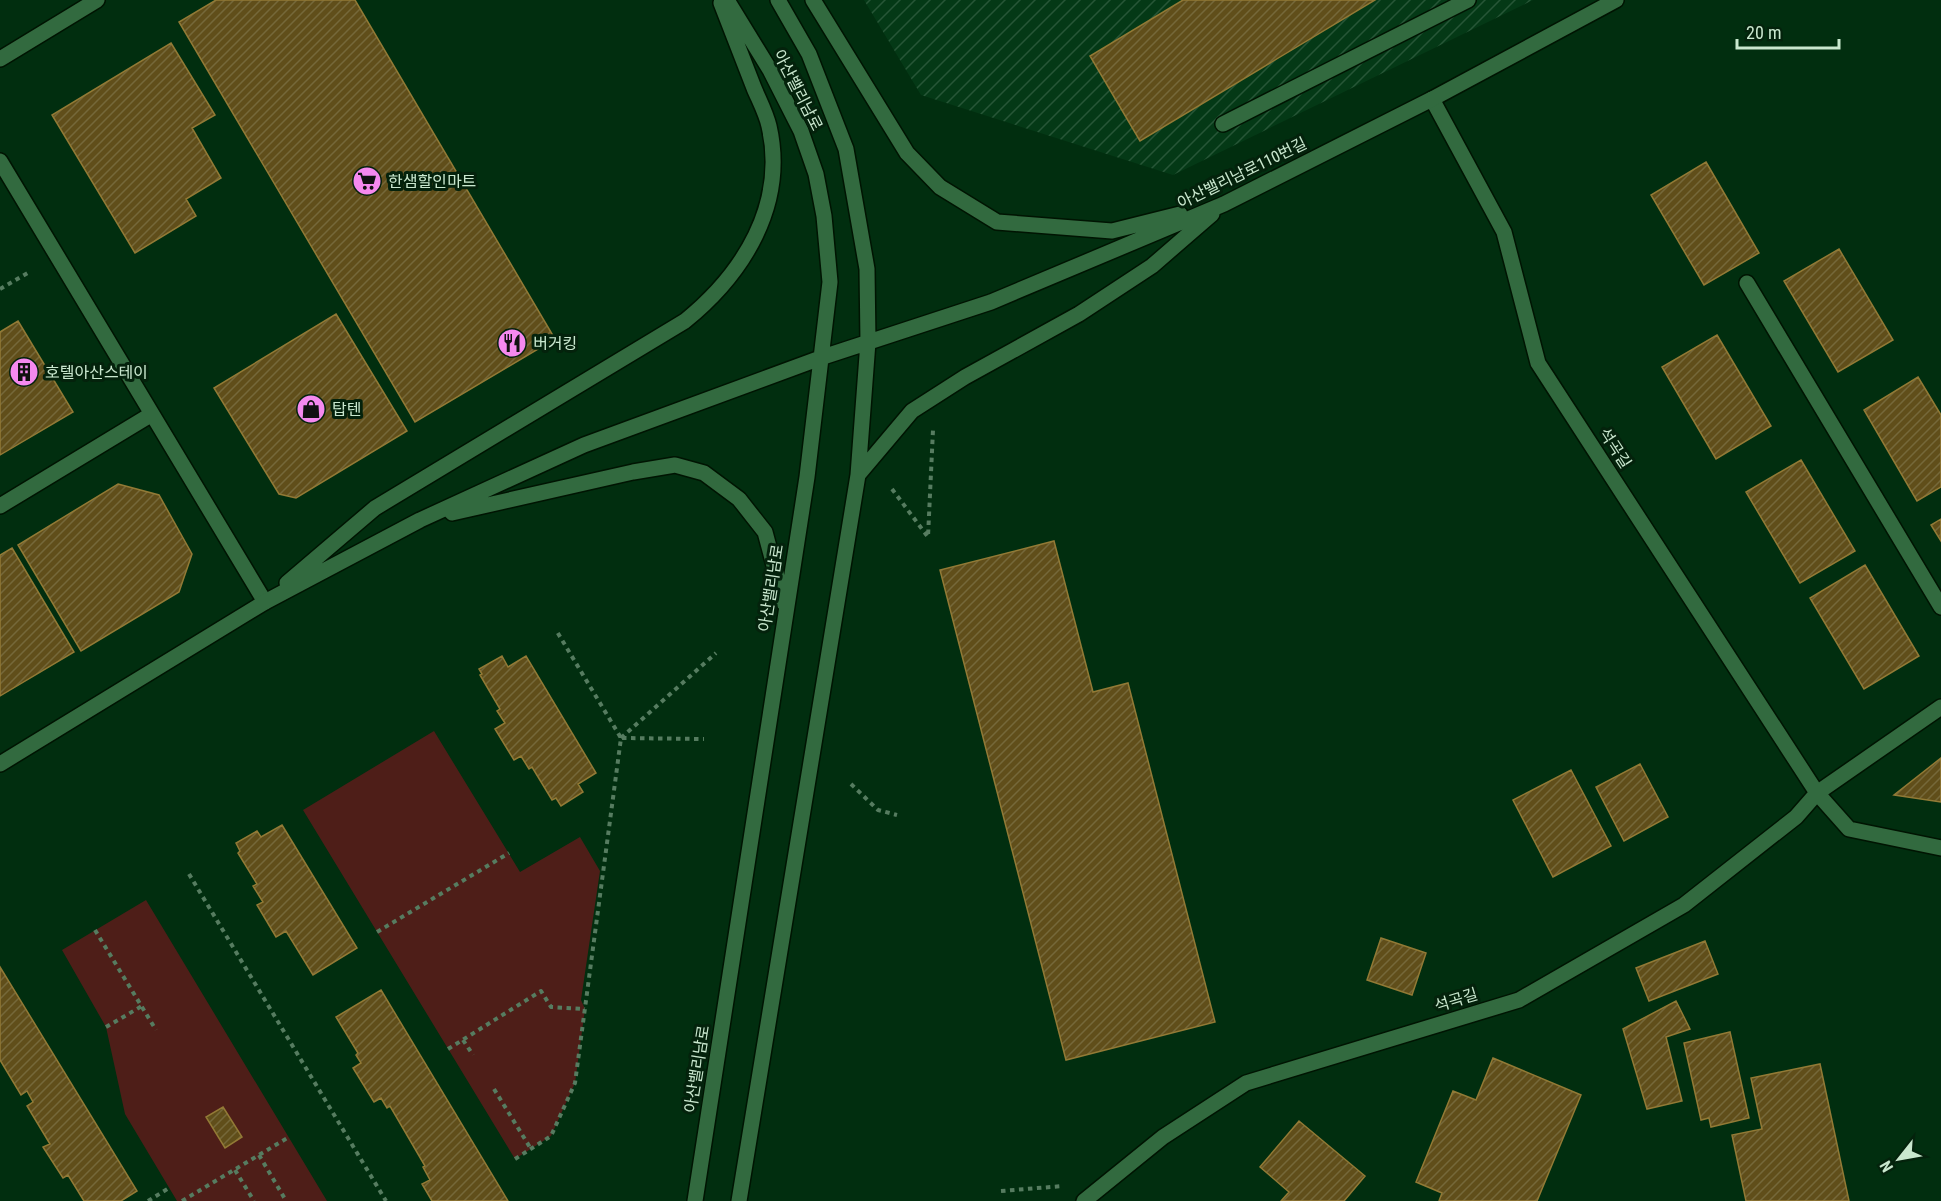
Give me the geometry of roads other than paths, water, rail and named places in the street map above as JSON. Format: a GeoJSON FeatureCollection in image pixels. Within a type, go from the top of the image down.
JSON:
{"type":"FeatureCollection","features":[{"type":"Feature","properties":{"kind":"street"},"geometry":{"type":"LineString","coordinates":[[0,58],[97,0]]}},
{"type":"Feature","properties":{"kind":"street"},"geometry":{"type":"LineString","coordinates":[[265,602],[375,508],[685,321],[713,298],[738,268],[751,249],[762,216],[771,185],[772,154],[769,126],[719,0]]}},
{"type":"Feature","properties":{"kind":"street","name":"아산밸리남로"},"geometry":{"type":"LineString","coordinates":[[695,1201],[786,610],[823,357],[830,282],[824,216],[816,174],[801,131],[770,70],[727,0]]}},
{"type":"Feature","properties":{"kind":"street","name":"아산밸리남로"},"geometry":{"type":"LineString","coordinates":[[739,1201],[858,475],[868,342],[867,269],[846,148],[809,54],[778,0]]}},
{"type":"Feature","properties":{"kind":"street"},"geometry":{"type":"LineString","coordinates":[[813,0],[907,153],[940,187],[997,222],[1112,231],[1224,204]]}},
{"type":"Feature","properties":{"kind":"street"},"geometry":{"type":"LineString","coordinates":[[1223,124],[1468,0]]}},
{"type":"Feature","properties":{"kind":"street","name":"아산밸리남로110번길"},"geometry":{"type":"LineString","coordinates":[[420,520],[584,445],[823,357],[991,302],[1224,204],[1432,99],[1616,0]]}},
{"type":"Feature","properties":{"kind":"street","name":"석곡길"},"geometry":{"type":"LineString","coordinates":[[1432,99],[1504,232],[1538,363],[1817,793],[1849,829],[1941,848]]}},
{"type":"Feature","properties":{"kind":"street"},"geometry":{"type":"LineString","coordinates":[[0,161],[265,602]]}},
{"type":"Feature","properties":{"kind":"street"},"geometry":{"type":"LineString","coordinates":[[858,475],[912,411],[965,377],[1098,302],[1152,266],[1224,204]]}},
{"type":"Feature","properties":{"kind":"street"},"geometry":{"type":"LineString","coordinates":[[1747,283],[1941,607]]}},
{"type":"Feature","properties":{"kind":"street"},"geometry":{"type":"LineString","coordinates":[[0,506],[152,414]]}},
{"type":"Feature","properties":{"kind":"street"},"geometry":{"type":"LineString","coordinates":[[0,764],[265,602],[420,520],[633,472],[675,465],[704,473],[739,499],[765,532],[786,610]]}},
{"type":"Feature","properties":{"kind":"street","name":"석곡길"},"geometry":{"type":"LineString","coordinates":[[1084,1201],[1163,1137],[1246,1083],[1519,1000],[1684,905],[1796,817],[1817,793],[1941,707]]}},
{"type":"Feature","properties":{"kind":"place","name":"한샘할인마트"},"geometry":{"type":"Point","coordinates":[367,181]}},
{"type":"Feature","properties":{"kind":"place","name":"버거킹"},"geometry":{"type":"Point","coordinates":[512,343]}},
{"type":"Feature","properties":{"kind":"place","name":"호텔아산스테이"},"geometry":{"type":"Point","coordinates":[24,372]}},
{"type":"Feature","properties":{"kind":"place","name":"탑텐"},"geometry":{"type":"Point","coordinates":[311,409]}}]}
